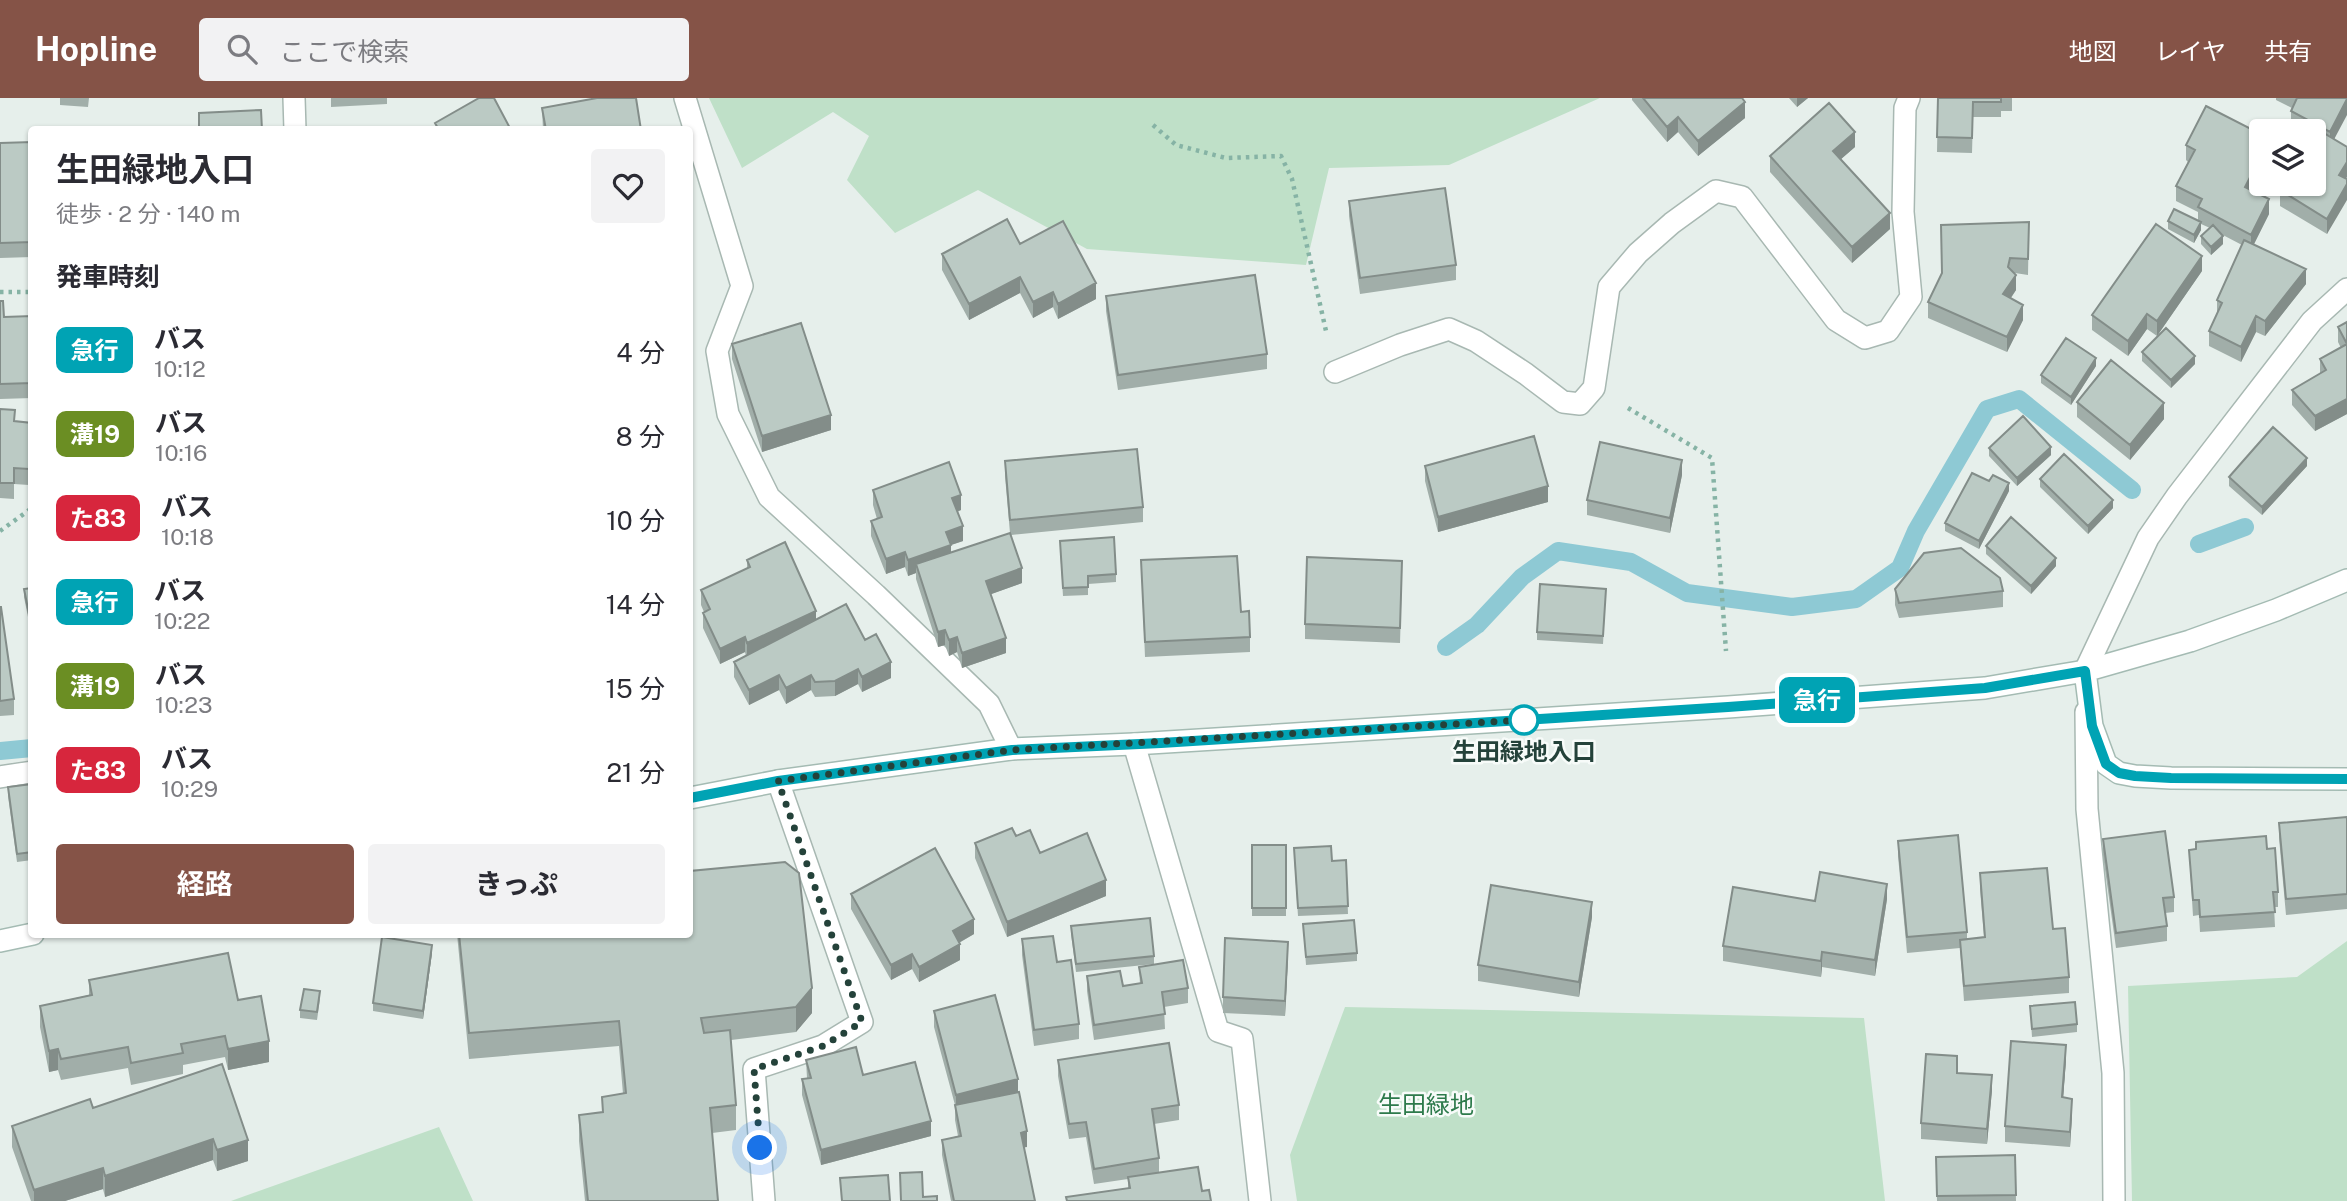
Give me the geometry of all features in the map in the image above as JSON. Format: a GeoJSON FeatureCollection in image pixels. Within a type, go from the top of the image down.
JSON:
{"type":"FeatureCollection","features":[{"type":"Feature","properties":{"kind":"street"},"geometry":{"type":"LineString","coordinates":[[294,98],[295,126]]}},
{"type":"Feature","properties":{"kind":"street"},"geometry":{"type":"LineString","coordinates":[[685,98],[742,286],[718,351],[728,414],[769,497],[876,594],[989,704],[1012,750]]}},
{"type":"Feature","properties":{"kind":"street"},"geometry":{"type":"LineString","coordinates":[[1335,372],[1400,345],[1449,329],[1476,341],[1563,402],[1580,404],[1594,388],[1609,287],[1638,253],[1672,223],[1717,191],[1742,197],[1836,320],[1865,338],[1888,331],[1911,297],[1903,212],[1905,108],[1909,98]]}},
{"type":"Feature","properties":{"kind":"street"},"geometry":{"type":"LineString","coordinates":[[2115,1201],[2113,1073],[2087,809],[2085,671],[2155,527],[2312,321],[2347,289]]}},
{"type":"Feature","properties":{"kind":"street"},"geometry":{"type":"LineString","coordinates":[[693,797],[778,781],[1012,750],[1728,707],[1972,689],[2085,671],[2190,641],[2276,610],[2347,580]]}},
{"type":"Feature","properties":{"kind":"street"},"geometry":{"type":"LineString","coordinates":[[2085,671],[2092,726],[2106,764],[2119,773],[2171,778],[2347,779]]}},
{"type":"Feature","properties":{"kind":"street"},"geometry":{"type":"LineString","coordinates":[[1134,744],[1218,1031],[1242,1039],[1260,1201]]}},
{"type":"Feature","properties":{"kind":"street"},"geometry":{"type":"LineString","coordinates":[[0,777],[28,773]]}},
{"type":"Feature","properties":{"kind":"street"},"geometry":{"type":"LineString","coordinates":[[764,1201],[754,1069],[823,1046],[862,1022],[778,781]]}},
{"type":"Feature","properties":{"kind":"street"},"geometry":{"type":"LineString","coordinates":[[0,941],[28,935]]}},
{"type":"Feature","properties":{"kind":"path"},"geometry":{"type":"LineString","coordinates":[[1153,125],[1176,145],[1226,158],[1281,156],[1292,179],[1335,372]]}},
{"type":"Feature","properties":{"kind":"path"},"geometry":{"type":"LineString","coordinates":[[0,292],[28,292]]}},
{"type":"Feature","properties":{"kind":"path"},"geometry":{"type":"LineString","coordinates":[[1594,388],[1712,458],[1726,651]]}},
{"type":"Feature","properties":{"kind":"path"},"geometry":{"type":"LineString","coordinates":[[0,531],[28,511]]}},
{"type":"Feature","properties":{"kind":"green space"},"geometry":{"type":"Polygon","coordinates":[[[709,98],[1600,98],[1449,165],[1329,168],[1306,265],[1087,249],[978,190],[895,233],[847,180],[869,136],[833,112],[742,168],[709,98]]]}},
{"type":"Feature","properties":{"kind":"green space"},"geometry":{"type":"Polygon","coordinates":[[[2347,941],[2347,1201],[2132,1201],[2128,986],[2297,977],[2347,941]]]}},
{"type":"Feature","properties":{"kind":"green space","name":"生田緑地"},"geometry":{"type":"Polygon","coordinates":[[[1345,1007],[1864,1018],[1885,1201],[1297,1201],[1290,1155],[1345,1007]]]}},
{"type":"Feature","properties":{"kind":"green space"},"geometry":{"type":"Polygon","coordinates":[[[439,1127],[473,1201],[231,1201],[439,1127]]]}},
{"type":"Feature","properties":{"kind":"building"},"geometry":{"type":"Polygon","coordinates":[[[479,98],[494,98],[509,126],[437,126],[435,123],[479,98]]]}},
{"type":"Feature","properties":{"kind":"building"},"geometry":{"type":"Polygon","coordinates":[[[597,98],[636,98],[640,126],[545,126],[542,108],[597,98]]]}},
{"type":"Feature","properties":{"kind":"building"},"geometry":{"type":"Polygon","coordinates":[[[1643,98],[1742,98],[1745,102],[1698,141],[1678,117],[1667,127],[1643,98]]]}},
{"type":"Feature","properties":{"kind":"building"},"geometry":{"type":"Polygon","coordinates":[[[1938,98],[2001,98],[2001,102],[1973,102],[1972,138],[1937,137],[1938,98]]]}},
{"type":"Feature","properties":{"kind":"building"},"geometry":{"type":"Polygon","coordinates":[[[2297,98],[2347,98],[2330,132],[2326,130],[2326,119],[2306,119],[2291,111],[2297,98]]]}},
{"type":"Feature","properties":{"kind":"building"},"geometry":{"type":"Polygon","coordinates":[[[1829,103],[1855,132],[1833,151],[1890,213],[1852,247],[1770,156],[1829,103]]]}},
{"type":"Feature","properties":{"kind":"building"},"geometry":{"type":"Polygon","coordinates":[[[2206,106],[2249,128],[2249,179],[2245,187],[2249,189],[2249,196],[2269,199],[2251,235],[2198,207],[2202,199],[2176,186],[2195,150],[2186,145],[2206,106]]]}},
{"type":"Feature","properties":{"kind":"building"},"geometry":{"type":"Polygon","coordinates":[[[261,110],[262,126],[199,126],[199,113],[261,110]]]}},
{"type":"Feature","properties":{"kind":"building"},"geometry":{"type":"Polygon","coordinates":[[[2326,134],[2347,147],[2347,162],[2339,175],[2347,179],[2347,184],[2327,219],[2290,196],[2326,196],[2326,134]]]}},
{"type":"Feature","properties":{"kind":"building"},"geometry":{"type":"Polygon","coordinates":[[[28,142],[28,242],[0,243],[0,143],[28,142]]]}},
{"type":"Feature","properties":{"kind":"building"},"geometry":{"type":"Polygon","coordinates":[[[1445,188],[1456,265],[1360,278],[1349,201],[1445,188]]]}},
{"type":"Feature","properties":{"kind":"building"},"geometry":{"type":"Polygon","coordinates":[[[2174,209],[2201,222],[2194,235],[2168,221],[2174,209]]]}},
{"type":"Feature","properties":{"kind":"building"},"geometry":{"type":"Polygon","coordinates":[[[1007,219],[1020,244],[1063,221],[1096,283],[1058,304],[1053,292],[1033,302],[1020,277],[969,304],[942,254],[1007,219]]]}},
{"type":"Feature","properties":{"kind":"building"},"geometry":{"type":"Polygon","coordinates":[[[2029,222],[2028,259],[2010,258],[2008,267],[2016,275],[2003,294],[2023,305],[2007,337],[1928,302],[1942,273],[1941,225],[2029,222]]]}},
{"type":"Feature","properties":{"kind":"building"},"geometry":{"type":"Polygon","coordinates":[[[2156,224],[2202,256],[2157,321],[2147,314],[2128,341],[2092,315],[2156,224]]]}},
{"type":"Feature","properties":{"kind":"building"},"geometry":{"type":"Polygon","coordinates":[[[2213,225],[2223,236],[2211,247],[2201,236],[2213,225]]]}},
{"type":"Feature","properties":{"kind":"building"},"geometry":{"type":"Polygon","coordinates":[[[2244,240],[2306,269],[2265,321],[2256,316],[2241,347],[2209,331],[2222,303],[2217,300],[2244,240]]]}},
{"type":"Feature","properties":{"kind":"building"},"geometry":{"type":"Polygon","coordinates":[[[1255,275],[1267,354],[1118,375],[1106,296],[1255,275]]]}},
{"type":"Feature","properties":{"kind":"building"},"geometry":{"type":"Polygon","coordinates":[[[0,301],[3,301],[4,317],[28,316],[28,383],[0,384],[0,301]]]}},
{"type":"Feature","properties":{"kind":"building"},"geometry":{"type":"Polygon","coordinates":[[[2347,322],[2347,344],[2338,327],[2347,322]]]}},
{"type":"Feature","properties":{"kind":"building"},"geometry":{"type":"Polygon","coordinates":[[[801,323],[831,415],[762,436],[732,344],[801,323]]]}},
{"type":"Feature","properties":{"kind":"building"},"geometry":{"type":"Polygon","coordinates":[[[2166,328],[2195,356],[2171,380],[2142,352],[2166,328]]]}},
{"type":"Feature","properties":{"kind":"building"},"geometry":{"type":"Polygon","coordinates":[[[2066,338],[2096,358],[2071,397],[2041,375],[2066,338]]]}},
{"type":"Feature","properties":{"kind":"building"},"geometry":{"type":"Polygon","coordinates":[[[2347,344],[2347,399],[2315,416],[2292,390],[2326,370],[2320,359],[2347,344]]]}},
{"type":"Feature","properties":{"kind":"building"},"geometry":{"type":"Polygon","coordinates":[[[2111,360],[2164,403],[2130,445],[2077,402],[2111,360]]]}},
{"type":"Feature","properties":{"kind":"building"},"geometry":{"type":"Polygon","coordinates":[[[0,409],[15,410],[14,421],[28,423],[28,469],[14,468],[14,483],[0,483],[0,409]]]}},
{"type":"Feature","properties":{"kind":"building"},"geometry":{"type":"Polygon","coordinates":[[[2023,416],[2051,447],[2017,478],[1989,448],[2023,416]]]}},
{"type":"Feature","properties":{"kind":"building"},"geometry":{"type":"Polygon","coordinates":[[[2273,427],[2307,458],[2262,507],[2229,477],[2273,427]]]}},
{"type":"Feature","properties":{"kind":"building"},"geometry":{"type":"Polygon","coordinates":[[[1534,436],[1548,486],[1438,517],[1425,466],[1534,436]]]}},
{"type":"Feature","properties":{"kind":"building"},"geometry":{"type":"Polygon","coordinates":[[[1600,442],[1682,460],[1670,518],[1587,500],[1600,442]]]}},
{"type":"Feature","properties":{"kind":"building"},"geometry":{"type":"Polygon","coordinates":[[[1137,449],[1143,507],[1010,520],[1005,461],[1137,449]]]}},
{"type":"Feature","properties":{"kind":"building"},"geometry":{"type":"Polygon","coordinates":[[[2064,454],[2113,500],[2088,526],[2040,479],[2064,454]]]}},
{"type":"Feature","properties":{"kind":"building"},"geometry":{"type":"Polygon","coordinates":[[[949,462],[961,495],[952,498],[963,526],[946,532],[951,545],[908,560],[905,552],[886,559],[871,521],[882,517],[873,490],[949,462]]]}},
{"type":"Feature","properties":{"kind":"building"},"geometry":{"type":"Polygon","coordinates":[[[1972,473],[1989,481],[1993,475],[2009,483],[1979,541],[1945,523],[1972,473]]]}},
{"type":"Feature","properties":{"kind":"building"},"geometry":{"type":"Polygon","coordinates":[[[2011,517],[2056,558],[2031,586],[1986,546],[2011,517]]]}},
{"type":"Feature","properties":{"kind":"building"},"geometry":{"type":"Polygon","coordinates":[[[1010,533],[1022,568],[986,581],[1006,638],[962,653],[957,637],[949,640],[945,630],[938,632],[916,564],[1010,533]]]}},
{"type":"Feature","properties":{"kind":"building"},"geometry":{"type":"Polygon","coordinates":[[[1114,537],[1116,574],[1088,576],[1088,587],[1063,588],[1060,541],[1114,537]]]}},
{"type":"Feature","properties":{"kind":"building"},"geometry":{"type":"Polygon","coordinates":[[[785,542],[816,611],[747,643],[745,637],[720,649],[703,613],[710,609],[701,590],[750,567],[747,560],[785,542]]]}},
{"type":"Feature","properties":{"kind":"building"},"geometry":{"type":"Polygon","coordinates":[[[1961,548],[2000,578],[2003,591],[1899,603],[1895,589],[1924,553],[1961,548]]]}},
{"type":"Feature","properties":{"kind":"building"},"geometry":{"type":"Polygon","coordinates":[[[1237,556],[1241,612],[1249,611],[1250,637],[1145,642],[1141,560],[1237,556]]]}},
{"type":"Feature","properties":{"kind":"building"},"geometry":{"type":"Polygon","coordinates":[[[1307,557],[1402,561],[1400,628],[1305,624],[1307,557]]]}},
{"type":"Feature","properties":{"kind":"building"},"geometry":{"type":"Polygon","coordinates":[[[1540,584],[1606,589],[1603,636],[1537,632],[1540,584]]]}},
{"type":"Feature","properties":{"kind":"building"},"geometry":{"type":"Polygon","coordinates":[[[28,588],[28,609],[24,589],[28,588]]]}},
{"type":"Feature","properties":{"kind":"building"},"geometry":{"type":"Polygon","coordinates":[[[846,604],[865,640],[876,634],[891,662],[862,677],[858,669],[835,681],[815,682],[811,675],[786,688],[779,675],[749,690],[734,662],[846,604]]]}},
{"type":"Feature","properties":{"kind":"building"},"geometry":{"type":"Polygon","coordinates":[[[0,607],[14,699],[0,701],[0,607]]]}},
{"type":"Feature","properties":{"kind":"building"},"geometry":{"type":"Polygon","coordinates":[[[28,784],[28,853],[17,854],[8,787],[28,784]]]}},
{"type":"Feature","properties":{"kind":"building"},"geometry":{"type":"Polygon","coordinates":[[[2347,817],[2347,894],[2286,899],[2279,823],[2347,817]]]}},
{"type":"Feature","properties":{"kind":"building"},"geometry":{"type":"Polygon","coordinates":[[[1012,828],[1016,836],[1030,830],[1040,853],[1087,833],[1106,880],[1007,922],[975,843],[1012,828]]]}},
{"type":"Feature","properties":{"kind":"building"},"geometry":{"type":"Polygon","coordinates":[[[2165,831],[2174,897],[2163,898],[2167,926],[2116,933],[2103,839],[2165,831]]]}},
{"type":"Feature","properties":{"kind":"building"},"geometry":{"type":"Polygon","coordinates":[[[1958,835],[1967,932],[1907,937],[1898,841],[1958,835]]]}},
{"type":"Feature","properties":{"kind":"building"},"geometry":{"type":"Polygon","coordinates":[[[2266,836],[2267,849],[2275,848],[2278,892],[2273,892],[2275,912],[2200,917],[2199,900],[2193,900],[2189,850],[2196,849],[2196,842],[2266,836]]]}},
{"type":"Feature","properties":{"kind":"building"},"geometry":{"type":"Polygon","coordinates":[[[1252,845],[1286,845],[1286,908],[1252,908],[1252,845]]]}},
{"type":"Feature","properties":{"kind":"building"},"geometry":{"type":"Polygon","coordinates":[[[1331,846],[1332,861],[1346,860],[1348,906],[1298,908],[1294,848],[1331,846]]]}},
{"type":"Feature","properties":{"kind":"building"},"geometry":{"type":"Polygon","coordinates":[[[935,848],[974,919],[953,931],[960,944],[919,967],[912,954],[891,965],[851,894],[935,848]]]}},
{"type":"Feature","properties":{"kind":"building"},"geometry":{"type":"Polygon","coordinates":[[[785,862],[799,873],[812,988],[796,1007],[701,1018],[704,1033],[730,1030],[736,1105],[710,1108],[718,1201],[588,1201],[579,1115],[603,1112],[602,1097],[626,1093],[619,1021],[469,1033],[459,938],[693,938],[693,871],[785,862]]]}},
{"type":"Feature","properties":{"kind":"building"},"geometry":{"type":"Polygon","coordinates":[[[2047,868],[2053,929],[2065,928],[2069,977],[1964,986],[1960,940],[1985,937],[1980,873],[2047,868]]]}},
{"type":"Feature","properties":{"kind":"building"},"geometry":{"type":"Polygon","coordinates":[[[1820,872],[1887,884],[1875,960],[1822,952],[1821,961],[1723,946],[1733,887],[1815,901],[1820,872]]]}},
{"type":"Feature","properties":{"kind":"building"},"geometry":{"type":"Polygon","coordinates":[[[1491,885],[1592,902],[1579,982],[1478,965],[1491,885]]]}},
{"type":"Feature","properties":{"kind":"building"},"geometry":{"type":"Polygon","coordinates":[[[1150,918],[1154,956],[1076,964],[1071,926],[1150,918]]]}},
{"type":"Feature","properties":{"kind":"building"},"geometry":{"type":"Polygon","coordinates":[[[1354,920],[1357,953],[1306,957],[1303,924],[1354,920]]]}},
{"type":"Feature","properties":{"kind":"building"},"geometry":{"type":"Polygon","coordinates":[[[1053,936],[1057,962],[1071,960],[1079,1024],[1034,1030],[1022,939],[1053,936]]]}},
{"type":"Feature","properties":{"kind":"building"},"geometry":{"type":"Polygon","coordinates":[[[382,938],[432,945],[423,1011],[373,1003],[382,938]]]}},
{"type":"Feature","properties":{"kind":"building"},"geometry":{"type":"Polygon","coordinates":[[[1225,938],[1288,942],[1285,1001],[1223,997],[1225,938]]]}},
{"type":"Feature","properties":{"kind":"building"},"geometry":{"type":"Polygon","coordinates":[[[228,953],[238,1000],[261,996],[269,1041],[228,1049],[225,1036],[181,1044],[183,1053],[131,1063],[128,1047],[61,1059],[58,1049],[49,1051],[40,1006],[92,995],[89,980],[228,953]]]}},
{"type":"Feature","properties":{"kind":"building"},"geometry":{"type":"Polygon","coordinates":[[[1183,960],[1188,988],[1162,992],[1165,1014],[1094,1025],[1087,976],[1120,971],[1123,986],[1142,983],[1139,967],[1183,960]]]}},
{"type":"Feature","properties":{"kind":"building"},"geometry":{"type":"Polygon","coordinates":[[[304,989],[320,991],[317,1012],[300,1010],[304,989]]]}},
{"type":"Feature","properties":{"kind":"building"},"geometry":{"type":"Polygon","coordinates":[[[995,995],[1018,1079],[956,1095],[934,1011],[995,995]]]}},
{"type":"Feature","properties":{"kind":"building"},"geometry":{"type":"Polygon","coordinates":[[[2075,1002],[2077,1024],[2032,1029],[2030,1006],[2075,1002]]]}},
{"type":"Feature","properties":{"kind":"building"},"geometry":{"type":"Polygon","coordinates":[[[2011,1041],[2066,1045],[2062,1097],[2072,1099],[2070,1132],[2005,1126],[2011,1041]]]}},
{"type":"Feature","properties":{"kind":"building"},"geometry":{"type":"Polygon","coordinates":[[[1169,1043],[1179,1105],[1152,1109],[1159,1158],[1094,1169],[1086,1122],[1069,1124],[1058,1060],[1169,1043]]]}},
{"type":"Feature","properties":{"kind":"building"},"geometry":{"type":"Polygon","coordinates":[[[856,1047],[863,1075],[915,1062],[931,1121],[821,1150],[802,1079],[811,1078],[806,1060],[856,1047]]]}},
{"type":"Feature","properties":{"kind":"building"},"geometry":{"type":"Polygon","coordinates":[[[1926,1054],[1957,1056],[1957,1073],[1992,1075],[1987,1129],[1921,1123],[1926,1054]]]}},
{"type":"Feature","properties":{"kind":"building"},"geometry":{"type":"Polygon","coordinates":[[[222,1064],[248,1140],[217,1150],[213,1139],[105,1176],[103,1168],[34,1190],[12,1126],[90,1099],[93,1108],[222,1064]]]}},
{"type":"Feature","properties":{"kind":"building"},"geometry":{"type":"Polygon","coordinates":[[[1019,1092],[1027,1131],[1021,1133],[1035,1201],[954,1201],[942,1140],[961,1136],[955,1105],[1019,1092]]]}},
{"type":"Feature","properties":{"kind":"building"},"geometry":{"type":"Polygon","coordinates":[[[2015,1155],[2016,1195],[1937,1196],[1936,1157],[2015,1155]]]}},
{"type":"Feature","properties":{"kind":"building"},"geometry":{"type":"Polygon","coordinates":[[[1198,1167],[1202,1191],[1209,1190],[1211,1201],[1067,1201],[1066,1197],[1130,1188],[1128,1177],[1198,1167]]]}},
{"type":"Feature","properties":{"kind":"building"},"geometry":{"type":"Polygon","coordinates":[[[922,1172],[923,1197],[937,1196],[937,1201],[901,1201],[900,1173],[922,1172]]]}},
{"type":"Feature","properties":{"kind":"building"},"geometry":{"type":"Polygon","coordinates":[[[888,1175],[890,1201],[842,1201],[840,1178],[888,1175]]]}},
{"type":"Feature","properties":{"kind":"waterway"},"geometry":{"type":"LineString","coordinates":[[1446,647],[1477,625],[1522,577],[1558,551],[1631,562],[1687,593],[1792,607],[1856,599],[1900,568],[1916,531],[1987,409],[2019,399],[2132,490]]}},
{"type":"Feature","properties":{"kind":"waterway"},"geometry":{"type":"LineString","coordinates":[[2199,544],[2245,527]]}},
{"type":"Feature","properties":{"kind":"waterway"},"geometry":{"type":"LineString","coordinates":[[0,751],[28,748]]}},
{"type":"Feature","properties":{"kind":"bus line","name":"急行"},"geometry":{"type":"LineString","coordinates":[[693,797],[778,781],[1012,750],[1728,707],[1985,688],[2085,671],[2092,726],[2106,764],[2119,773],[2171,778],[2347,779]]}},
{"type":"Feature","properties":{"kind":"place","name":"生田緑地入口"},"geometry":{"type":"Point","coordinates":[1524,720]}},
{"type":"Feature","properties":{"kind":"route"},"geometry":{"type":"LineString","coordinates":[[760,1148],[754,1069],[823,1046],[862,1022],[778,781],[1012,750],[1524,720]]}}]}
